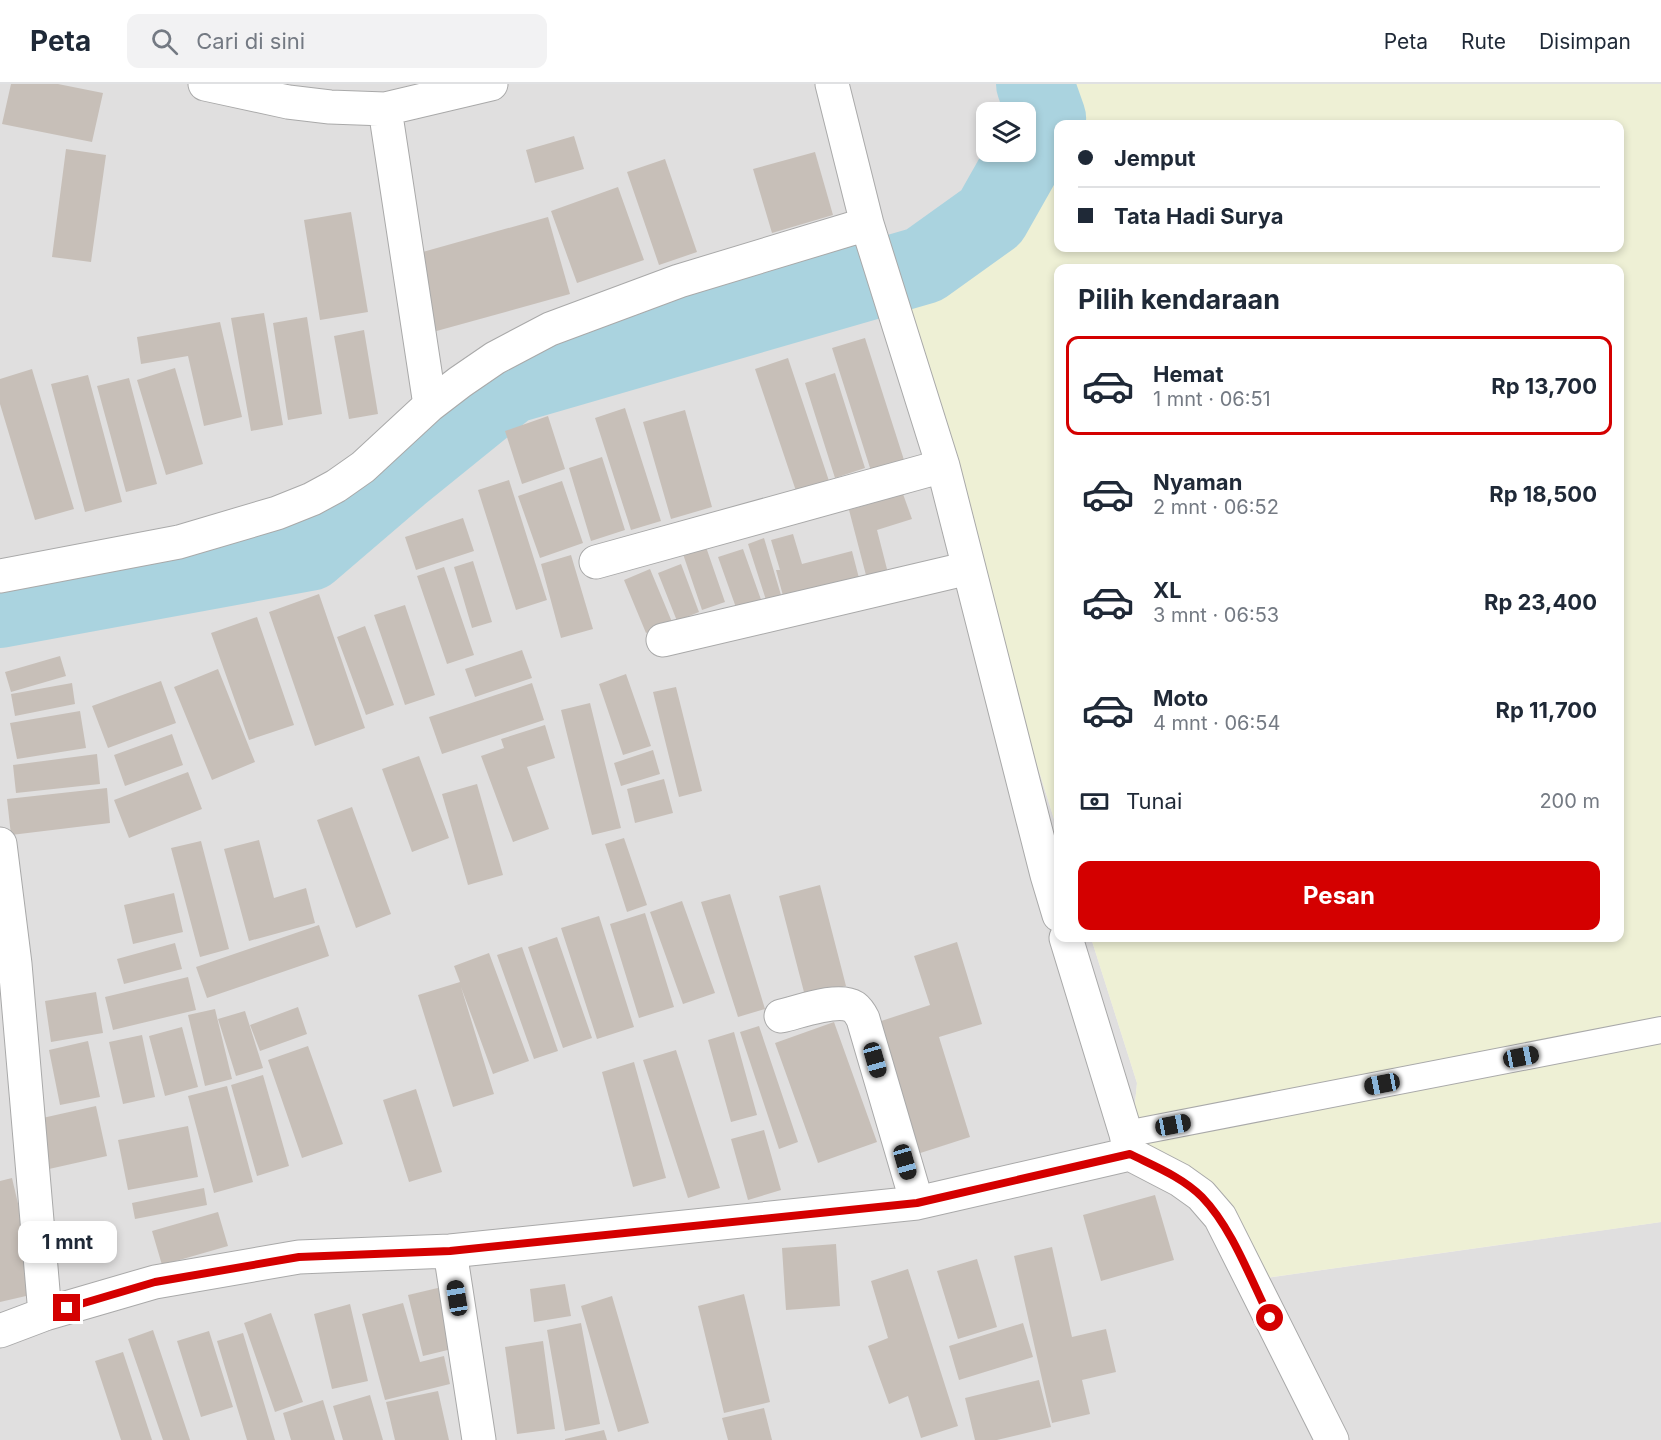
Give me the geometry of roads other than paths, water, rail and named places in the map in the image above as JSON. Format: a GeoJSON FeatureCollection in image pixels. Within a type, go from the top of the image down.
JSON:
{"type":"FeatureCollection","features":[{"type":"Feature","properties":{"kind":"street"},"geometry":{"type":"LineString","coordinates":[[205,84],[288,102],[330,107],[385,109],[491,84]]}},
{"type":"Feature","properties":{"kind":"street"},"geometry":{"type":"LineString","coordinates":[[832,84],[867,224],[943,466],[1054,898]]}},
{"type":"Feature","properties":{"kind":"street"},"geometry":{"type":"LineString","coordinates":[[385,109],[430,405]]}},
{"type":"Feature","properties":{"kind":"street"},"geometry":{"type":"LineString","coordinates":[[0,576],[179,542],[277,513],[312,499],[363,467],[430,405],[460,382],[495,358],[550,329],[679,281],[867,224]]}},
{"type":"Feature","properties":{"kind":"street"},"geometry":{"type":"LineString","coordinates":[[596,562],[943,466]]}},
{"type":"Feature","properties":{"kind":"street"},"geometry":{"type":"LineString","coordinates":[[663,640],[969,567]]}},
{"type":"Feature","properties":{"kind":"street"},"geometry":{"type":"LineString","coordinates":[[0,844],[15,964],[45,1314]]}},
{"type":"Feature","properties":{"kind":"street"},"geometry":{"type":"LineString","coordinates":[[1067,942],[1128,1144],[1180,1180],[1200,1196],[1220,1217],[1332,1440]]}},
{"type":"Feature","properties":{"kind":"street"},"geometry":{"type":"LineString","coordinates":[[781,1016],[837,1003],[854,1007],[859,1012],[917,1203]]}},
{"type":"Feature","properties":{"kind":"street"},"geometry":{"type":"LineString","coordinates":[[0,1331],[45,1314],[155,1282],[299,1257],[450,1251],[917,1203],[1128,1144]]}},
{"type":"Feature","properties":{"kind":"street"},"geometry":{"type":"LineString","coordinates":[[450,1251],[479,1440]]}},
{"type":"Feature","properties":{"kind":"lane"},"geometry":{"type":"LineString","coordinates":[[1128,1144],[1661,1030]]}},
{"type":"Feature","properties":{"kind":"waterway"},"geometry":{"type":"LineString","coordinates":[[0,609],[309,552],[510,385],[924,265],[991,217],[1047,118],[1035,84]]}}]}
